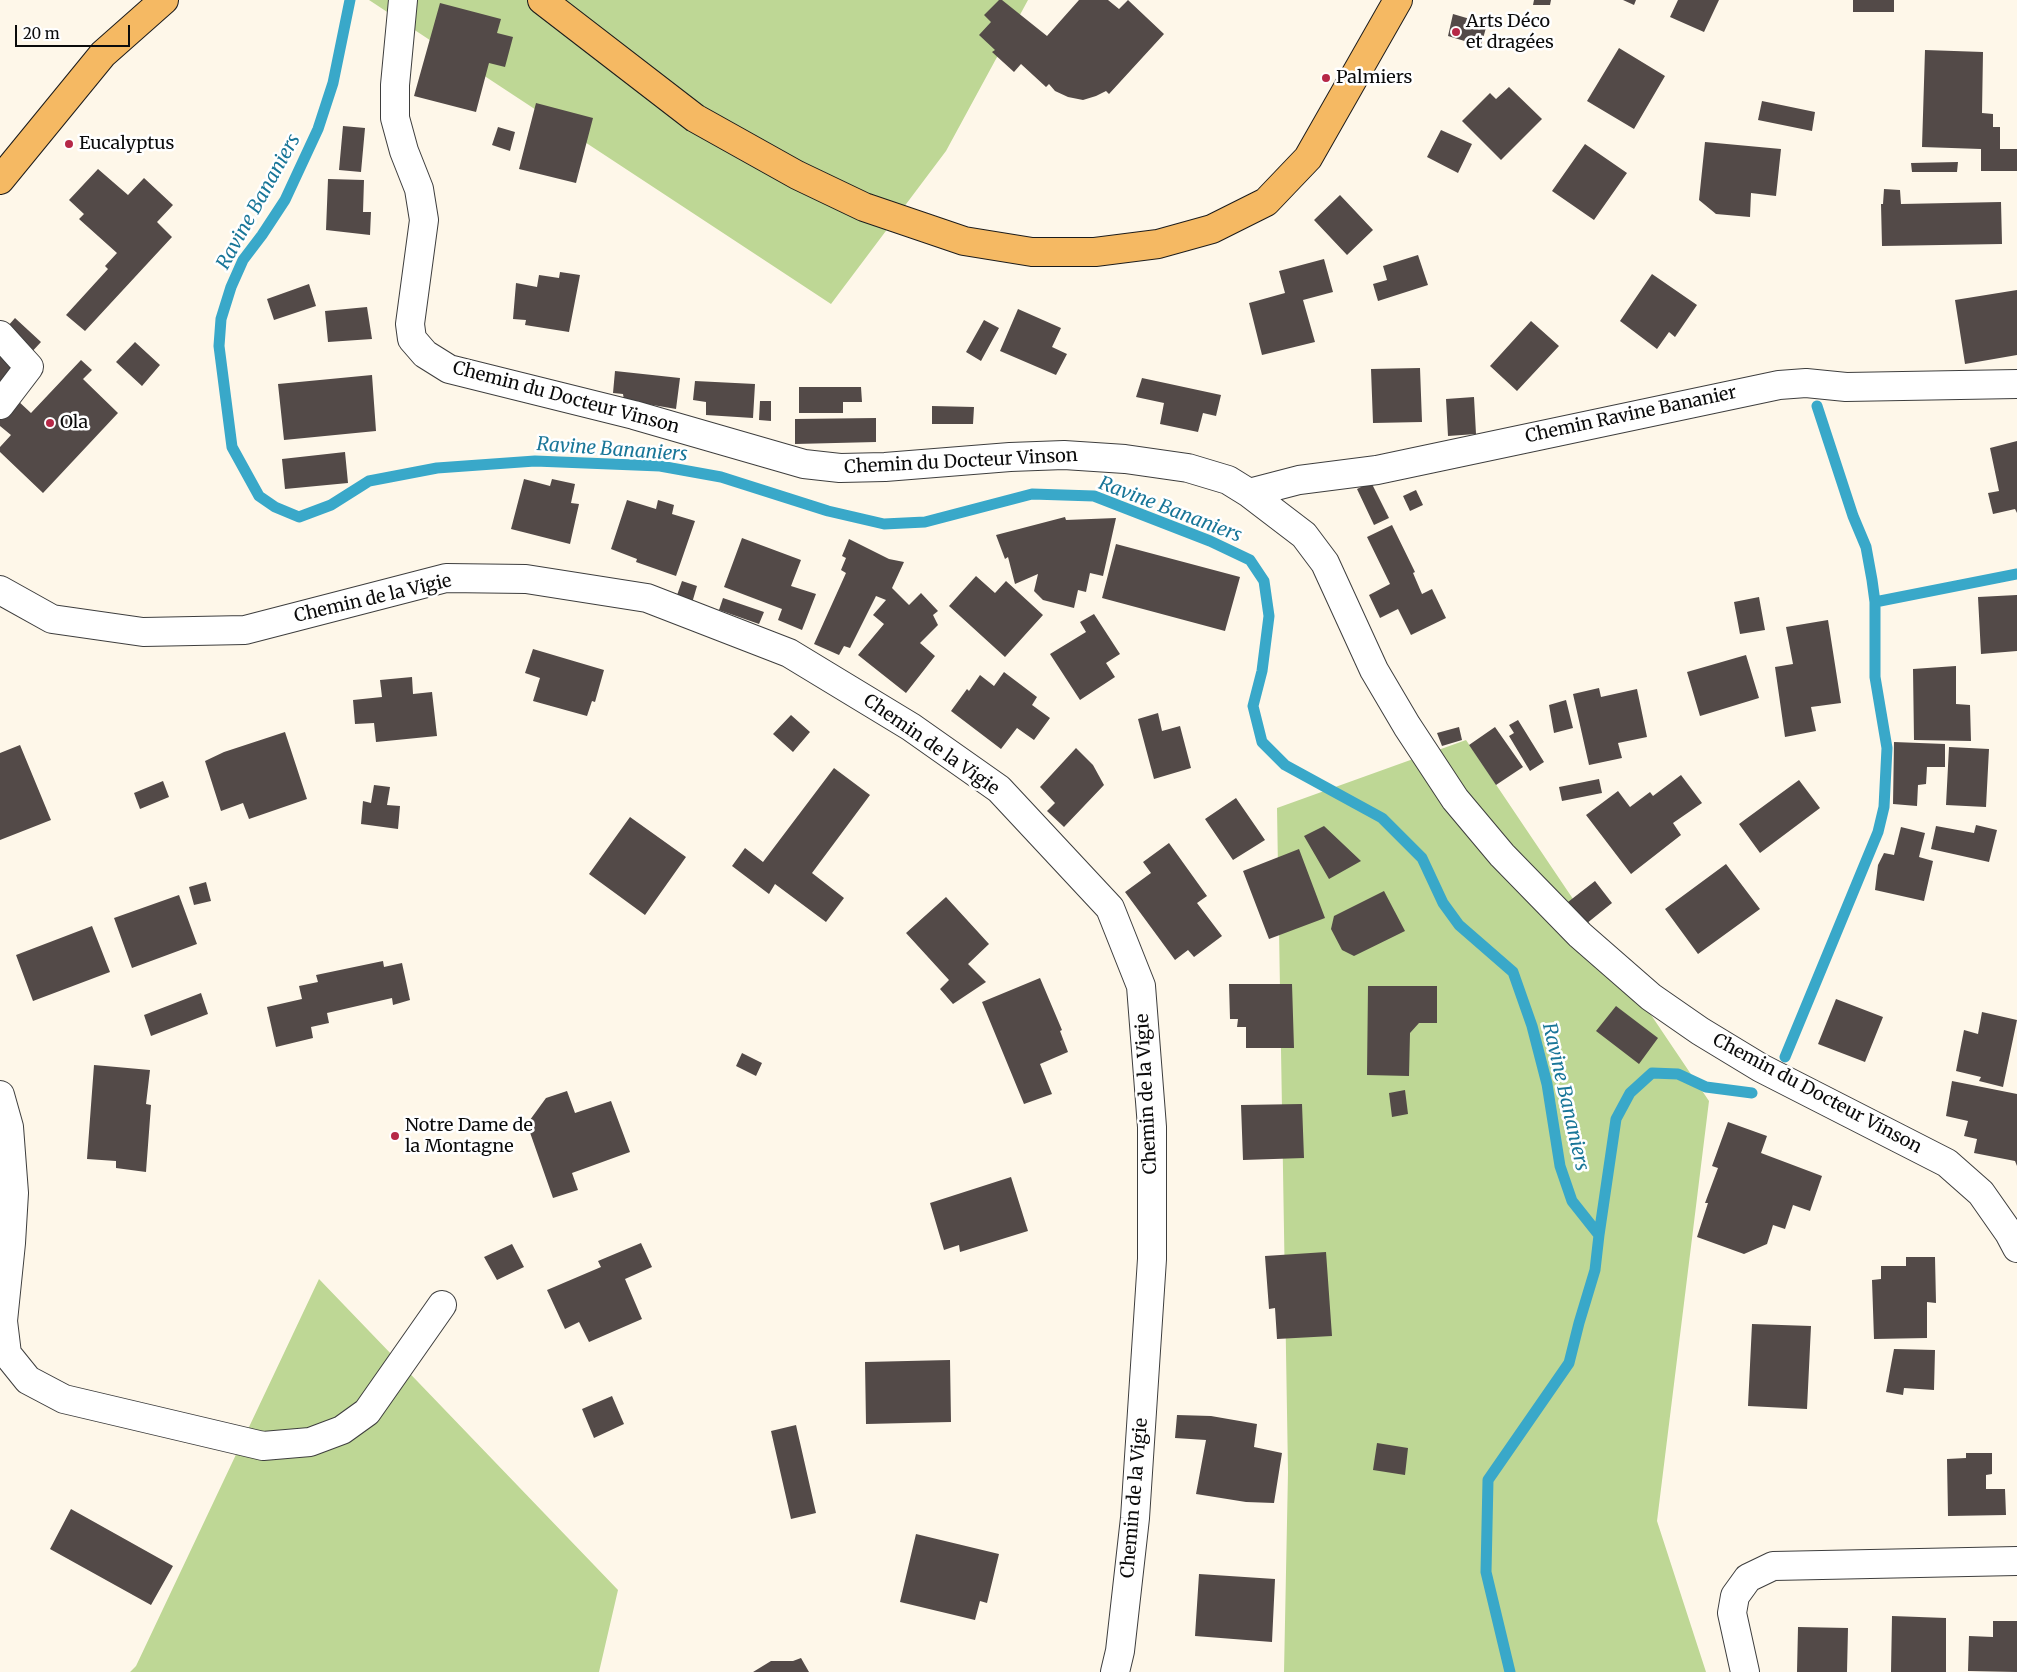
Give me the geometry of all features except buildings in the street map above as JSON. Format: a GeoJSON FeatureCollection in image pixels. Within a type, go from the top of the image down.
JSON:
{"type":"FeatureCollection","features":[{"type":"Feature","properties":{"kind":"main road"},"geometry":{"type":"LineString","coordinates":[[0,180],[103,54],[164,0]]}},
{"type":"Feature","properties":{"kind":"main road"},"geometry":{"type":"LineString","coordinates":[[542,0],[695,118],[797,175],[864,207],[964,241],[1032,252],[1095,252],[1158,244],[1212,229],[1266,202],[1308,158],[1398,0]]}},
{"type":"Feature","properties":{"kind":"street","name":"Chemin du Docteur Vinson"},"geometry":{"type":"LineString","coordinates":[[403,0],[395,85],[395,118],[404,152],[419,189],[424,220],[410,324],[412,339],[426,354],[449,369],[634,414],[804,464],[840,468],[885,467],[1010,457],[1064,455],[1125,459],[1188,468],[1228,480],[1250,493],[1304,535],[1325,563],[1374,670],[1407,726],[1455,799],[1502,855],[1580,935],[1651,997],[1700,1031],[1761,1068],[1947,1163],[1980,1193],[2009,1233],[2017,1248]]}},
{"type":"Feature","properties":{"kind":"street"},"geometry":{"type":"LineString","coordinates":[[0,336],[29,368],[0,405]]}},
{"type":"Feature","properties":{"kind":"street","name":"Chemin Ravine Bananier"},"geometry":{"type":"LineString","coordinates":[[1250,493],[1299,480],[1377,470],[1779,384],[1806,383],[1846,387],[2017,384]]}},
{"type":"Feature","properties":{"kind":"street","name":"Chemin de la Vigie"},"geometry":{"type":"LineString","coordinates":[[0,590],[52,619],[143,632],[245,630],[446,578],[526,579],[647,598],[789,653],[911,727],[999,789],[1110,908],[1141,986],[1152,1127],[1152,1259],[1135,1518],[1120,1651],[1115,1672]]}},
{"type":"Feature","properties":{"kind":"street"},"geometry":{"type":"LineString","coordinates":[[0,1095],[9,1127],[14,1193],[3,1321],[7,1354],[28,1380],[64,1399],[263,1446],[310,1442],[342,1430],[367,1412],[442,1305]]}},
{"type":"Feature","properties":{"kind":"street"},"geometry":{"type":"LineString","coordinates":[[1745,1672],[1732,1613],[1736,1596],[1748,1578],[1773,1566],[2017,1561]]}},
{"type":"Feature","properties":{"kind":"green space"},"geometry":{"type":"Polygon","coordinates":[[[369,0],[1028,0],[946,151],[831,304],[369,0]]]}},
{"type":"Feature","properties":{"kind":"green space"},"geometry":{"type":"Polygon","coordinates":[[[1466,740],[1709,1101],[1657,1521],[1706,1672],[1284,1672],[1288,1472],[1277,808],[1466,740]]]}},
{"type":"Feature","properties":{"kind":"green space"},"geometry":{"type":"Polygon","coordinates":[[[319,1279],[618,1590],[599,1672],[130,1672],[136,1666],[319,1279]]]}},
{"type":"Feature","properties":{"kind":"waterway","name":"Ravine Bananiers"},"geometry":{"type":"LineString","coordinates":[[350,0],[333,83],[318,129],[285,200],[243,260],[231,287],[221,319],[219,346],[232,447],[259,496],[275,507],[299,517],[331,505],[369,481],[437,468],[535,461],[660,466],[721,477],[828,511],[884,524],[925,522],[1032,494],[1094,496],[1210,541],[1250,560],[1264,581],[1269,616],[1262,671],[1253,706],[1262,742],[1285,765],[1382,818],[1422,858],[1443,903],[1459,925],[1513,972],[1532,1026],[1547,1084],[1560,1166],[1572,1201],[1599,1235],[1595,1270],[1569,1363],[1488,1480],[1486,1572],[1510,1672]]}},
{"type":"Feature","properties":{"kind":"waterway"},"geometry":{"type":"LineString","coordinates":[[1785,1057],[1878,832],[1884,807],[1887,748],[1875,677],[1875,602],[1866,547],[1853,516],[1817,406]]}},
{"type":"Feature","properties":{"kind":"waterway"},"geometry":{"type":"LineString","coordinates":[[1875,602],[2017,574]]}},
{"type":"Feature","properties":{"kind":"waterway"},"geometry":{"type":"LineString","coordinates":[[1599,1235],[1616,1119],[1630,1093],[1652,1073],[1678,1074],[1706,1087],[1752,1093]]}},
{"type":"Feature","properties":{"kind":"place","name":"Arts Déco et dragées"},"geometry":{"type":"Point","coordinates":[1456,32]}},
{"type":"Feature","properties":{"kind":"place","name":"Palmiers"},"geometry":{"type":"Point","coordinates":[1326,78]}},
{"type":"Feature","properties":{"kind":"place","name":"Eucalyptus"},"geometry":{"type":"Point","coordinates":[69,144]}},
{"type":"Feature","properties":{"kind":"place","name":"Ola"},"geometry":{"type":"Point","coordinates":[50,423]}},
{"type":"Feature","properties":{"kind":"place","name":"Notre Dame de la Montagne"},"geometry":{"type":"Point","coordinates":[395,1136]}}]}
